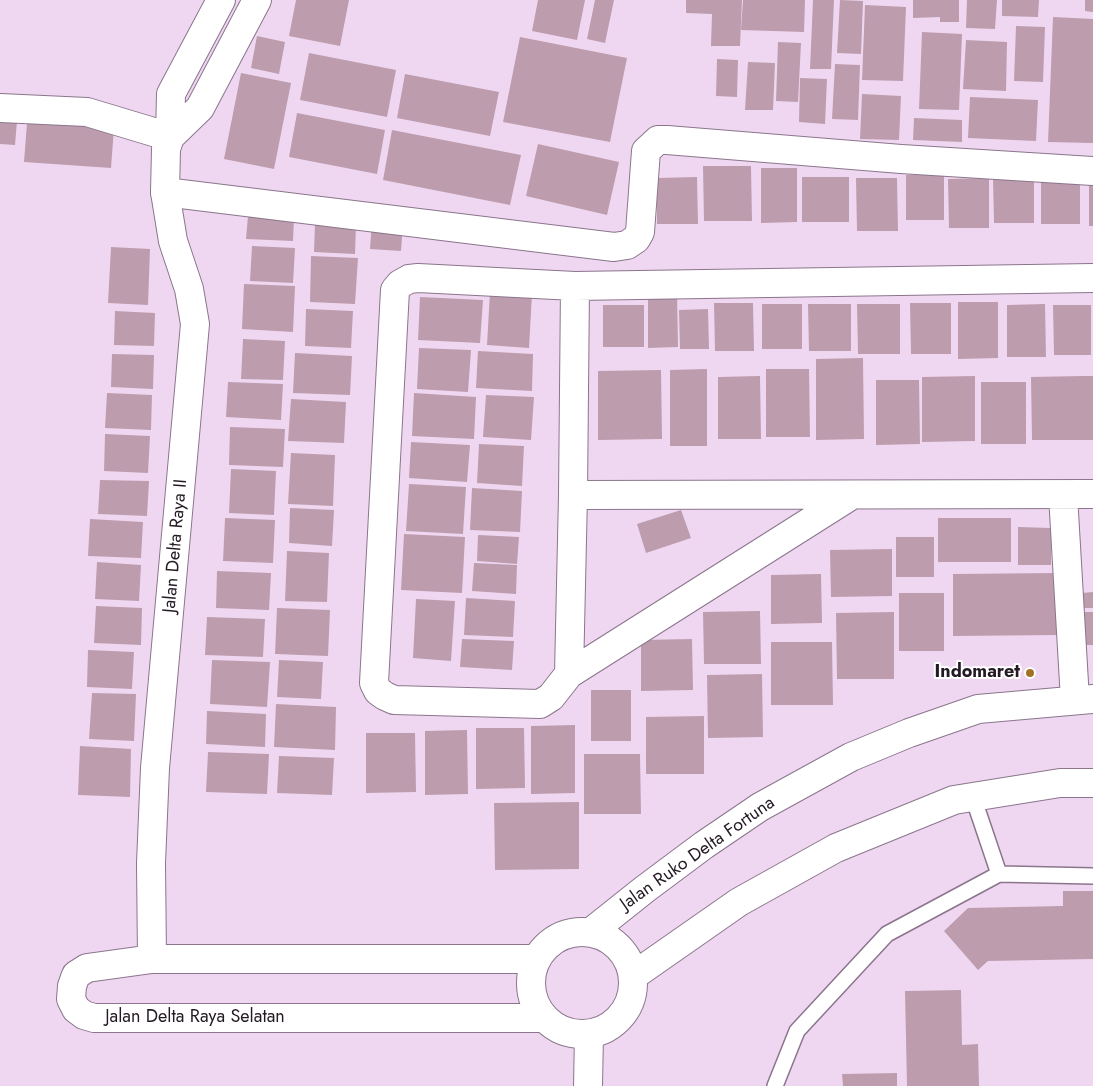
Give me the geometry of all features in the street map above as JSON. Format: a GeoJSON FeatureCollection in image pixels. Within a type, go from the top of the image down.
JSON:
{"type":"FeatureCollection","features":[{"type":"Feature","properties":{"kind":"street","name":"Jalan Delta Raya II"},"geometry":{"type":"LineString","coordinates":[[152,959],[151,863],[155,768],[195,324],[189,289],[173,241],[165,192],[166,149],[170,137],[172,94],[221,0]]}},
{"type":"Feature","properties":{"kind":"street"},"geometry":{"type":"LineString","coordinates":[[0,108],[87,112],[170,137],[200,108],[257,0]]}},
{"type":"Feature","properties":{"kind":"street"},"geometry":{"type":"LineString","coordinates":[[165,192],[614,248],[628,245],[636,239],[640,232],[646,151],[658,140],[901,159],[1093,171]]}},
{"type":"Feature","properties":{"kind":"street"},"geometry":{"type":"LineString","coordinates":[[852,495],[569,674],[547,701],[540,704],[394,700],[378,691],[374,683],[395,290],[400,284],[418,278],[575,286],[1093,278]]}},
{"type":"Feature","properties":{"kind":"street"},"geometry":{"type":"LineString","coordinates":[[569,674],[575,286]]}},
{"type":"Feature","properties":{"kind":"street"},"geometry":{"type":"LineString","coordinates":[[573,495],[1093,494]]}},
{"type":"Feature","properties":{"kind":"street"},"geometry":{"type":"LineString","coordinates":[[1063,495],[1084,699]]}},
{"type":"Feature","properties":{"kind":"street","name":"Jalan Ruko Delta Fortuna"},"geometry":{"type":"LineString","coordinates":[[591,932],[704,845],[760,807],[851,757],[910,733],[978,709],[1084,699]]}},
{"type":"Feature","properties":{"kind":"street"},"geometry":{"type":"LineString","coordinates":[[633,976],[738,902],[836,848],[954,800],[1060,783],[1093,783]]}},
{"type":"Feature","properties":{"kind":"street"},"geometry":{"type":"LineString","coordinates":[[574,932],[591,932],[606,937],[619,947],[628,960],[633,976],[633,992],[628,1007],[618,1020],[604,1030],[589,1034],[572,1034],[557,1028],[544,1018],[535,1006],[530,990],[530,974],[536,959],[546,945],[559,936],[574,932]]}},
{"type":"Feature","properties":{"kind":"street","name":"Jalan Delta Raya Selatan"},"geometry":{"type":"LineString","coordinates":[[536,959],[152,959],[87,968],[76,975],[72,986],[71,1000],[76,1009],[84,1015],[94,1018],[544,1018]]}},
{"type":"Feature","properties":{"kind":"street"},"geometry":{"type":"LineString","coordinates":[[588,1086],[589,1034]]}},
{"type":"Feature","properties":{"kind":"lane"},"geometry":{"type":"LineString","coordinates":[[973,797],[999,874]]}},
{"type":"Feature","properties":{"kind":"lane"},"geometry":{"type":"LineString","coordinates":[[775,1086],[797,1032],[886,934],[999,874],[1093,876]]}},
{"type":"Feature","properties":{"kind":"building"},"geometry":{"type":"Polygon","coordinates":[[[296,0],[349,0],[340,46],[289,36],[296,0]]]}},
{"type":"Feature","properties":{"kind":"building"},"geometry":{"type":"Polygon","coordinates":[[[538,0],[585,0],[577,40],[532,31],[538,0]]]}},
{"type":"Feature","properties":{"kind":"building"},"geometry":{"type":"Polygon","coordinates":[[[595,0],[614,0],[605,43],[587,39],[595,0]]]}},
{"type":"Feature","properties":{"kind":"building"},"geometry":{"type":"Polygon","coordinates":[[[686,0],[742,0],[740,46],[711,46],[712,14],[686,13],[686,0]]]}},
{"type":"Feature","properties":{"kind":"building"},"geometry":{"type":"Polygon","coordinates":[[[743,0],[805,0],[804,32],[741,30],[743,0]]]}},
{"type":"Feature","properties":{"kind":"building"},"geometry":{"type":"Polygon","coordinates":[[[813,0],[834,0],[831,69],[810,69],[813,0]]]}},
{"type":"Feature","properties":{"kind":"building"},"geometry":{"type":"Polygon","coordinates":[[[840,0],[863,1],[861,54],[837,53],[840,0]]]}},
{"type":"Feature","properties":{"kind":"building"},"geometry":{"type":"Polygon","coordinates":[[[913,0],[959,0],[959,22],[940,22],[940,17],[913,18],[913,0]]]}},
{"type":"Feature","properties":{"kind":"building"},"geometry":{"type":"Polygon","coordinates":[[[967,0],[997,0],[995,29],[966,28],[967,0]]]}},
{"type":"Feature","properties":{"kind":"building"},"geometry":{"type":"Polygon","coordinates":[[[1002,0],[1039,0],[1038,17],[1002,16],[1002,0]]]}},
{"type":"Feature","properties":{"kind":"building"},"geometry":{"type":"Polygon","coordinates":[[[1085,0],[1093,0],[1093,12],[1085,11],[1085,0]]]}},
{"type":"Feature","properties":{"kind":"building"},"geometry":{"type":"Polygon","coordinates":[[[865,5],[906,7],[903,81],[862,80],[865,5]]]}},
{"type":"Feature","properties":{"kind":"building"},"geometry":{"type":"Polygon","coordinates":[[[1053,17],[1093,19],[1093,143],[1048,142],[1053,17]]]}},
{"type":"Feature","properties":{"kind":"building"},"geometry":{"type":"Polygon","coordinates":[[[1016,26],[1045,27],[1043,82],[1014,81],[1016,26]]]}},
{"type":"Feature","properties":{"kind":"building"},"geometry":{"type":"Polygon","coordinates":[[[922,32],[962,34],[959,110],[919,109],[922,32]]]}},
{"type":"Feature","properties":{"kind":"building"},"geometry":{"type":"Polygon","coordinates":[[[257,36],[285,42],[279,74],[251,68],[257,36]]]}},
{"type":"Feature","properties":{"kind":"building"},"geometry":{"type":"Polygon","coordinates":[[[520,37],[627,58],[610,142],[503,122],[520,37]]]}},
{"type":"Feature","properties":{"kind":"building"},"geometry":{"type":"Polygon","coordinates":[[[966,40],[1007,42],[1006,91],[963,89],[966,40]]]}},
{"type":"Feature","properties":{"kind":"building"},"geometry":{"type":"Polygon","coordinates":[[[778,42],[801,43],[798,102],[776,101],[778,42]]]}},
{"type":"Feature","properties":{"kind":"building"},"geometry":{"type":"Polygon","coordinates":[[[309,53],[396,70],[387,117],[300,100],[309,53]]]}},
{"type":"Feature","properties":{"kind":"building"},"geometry":{"type":"Polygon","coordinates":[[[717,59],[738,60],[737,97],[716,96],[717,59]]]}},
{"type":"Feature","properties":{"kind":"building"},"geometry":{"type":"Polygon","coordinates":[[[748,62],[775,63],[773,110],[745,110],[748,62]]]}},
{"type":"Feature","properties":{"kind":"building"},"geometry":{"type":"Polygon","coordinates":[[[835,64],[860,65],[858,120],[832,119],[835,64]]]}},
{"type":"Feature","properties":{"kind":"building"},"geometry":{"type":"Polygon","coordinates":[[[241,73],[291,83],[274,169],[224,159],[241,73]]]}},
{"type":"Feature","properties":{"kind":"building"},"geometry":{"type":"Polygon","coordinates":[[[405,74],[499,92],[490,136],[397,118],[405,74]]]}},
{"type":"Feature","properties":{"kind":"building"},"geometry":{"type":"Polygon","coordinates":[[[800,78],[827,79],[825,124],[799,122],[800,78]]]}},
{"type":"Feature","properties":{"kind":"building"},"geometry":{"type":"Polygon","coordinates":[[[862,94],[901,96],[899,140],[860,139],[862,94]]]}},
{"type":"Feature","properties":{"kind":"building"},"geometry":{"type":"Polygon","coordinates":[[[970,97],[1038,100],[1036,141],[968,138],[970,97]]]}},
{"type":"Feature","properties":{"kind":"building"},"geometry":{"type":"Polygon","coordinates":[[[297,113],[385,130],[377,174],[289,157],[297,113]]]}},
{"type":"Feature","properties":{"kind":"building"},"geometry":{"type":"Polygon","coordinates":[[[914,118],[962,120],[962,142],[913,140],[914,118]]]}},
{"type":"Feature","properties":{"kind":"building"},"geometry":{"type":"Polygon","coordinates":[[[0,120],[17,121],[15,145],[0,144],[0,120]]]}},
{"type":"Feature","properties":{"kind":"building"},"geometry":{"type":"Polygon","coordinates":[[[27,123],[114,128],[111,168],[24,162],[27,123]]]}},
{"type":"Feature","properties":{"kind":"building"},"geometry":{"type":"Polygon","coordinates":[[[392,130],[521,155],[510,205],[383,180],[392,130]]]}},
{"type":"Feature","properties":{"kind":"building"},"geometry":{"type":"Polygon","coordinates":[[[538,144],[619,162],[607,215],[526,196],[538,144]]]}},
{"type":"Feature","properties":{"kind":"building"},"geometry":{"type":"Polygon","coordinates":[[[703,166],[751,166],[752,221],[704,221],[703,166]]]}},
{"type":"Feature","properties":{"kind":"building"},"geometry":{"type":"Polygon","coordinates":[[[761,168],[797,168],[797,222],[761,223],[761,168]]]}},
{"type":"Feature","properties":{"kind":"building"},"geometry":{"type":"Polygon","coordinates":[[[906,175],[944,175],[944,220],[906,220],[906,175]]]}},
{"type":"Feature","properties":{"kind":"building"},"geometry":{"type":"Polygon","coordinates":[[[697,177],[698,224],[657,224],[657,178],[697,177]]]}},
{"type":"Feature","properties":{"kind":"building"},"geometry":{"type":"Polygon","coordinates":[[[802,177],[849,177],[849,222],[802,222],[802,177]]]}},
{"type":"Feature","properties":{"kind":"building"},"geometry":{"type":"Polygon","coordinates":[[[1089,177],[1093,177],[1093,226],[1089,226],[1089,177]]]}},
{"type":"Feature","properties":{"kind":"building"},"geometry":{"type":"Polygon","coordinates":[[[856,178],[897,178],[898,231],[857,231],[856,178]]]}},
{"type":"Feature","properties":{"kind":"building"},"geometry":{"type":"Polygon","coordinates":[[[989,178],[989,228],[949,228],[948,179],[989,178]]]}},
{"type":"Feature","properties":{"kind":"building"},"geometry":{"type":"Polygon","coordinates":[[[993,178],[1034,178],[1034,223],[994,223],[993,178]]]}},
{"type":"Feature","properties":{"kind":"building"},"geometry":{"type":"Polygon","coordinates":[[[1080,179],[1080,224],[1041,224],[1041,180],[1080,179]]]}},
{"type":"Feature","properties":{"kind":"building"},"geometry":{"type":"Polygon","coordinates":[[[248,216],[294,218],[293,241],[246,239],[248,216]]]}},
{"type":"Feature","properties":{"kind":"building"},"geometry":{"type":"Polygon","coordinates":[[[372,221],[403,223],[401,251],[370,249],[372,221]]]}},
{"type":"Feature","properties":{"kind":"building"},"geometry":{"type":"Polygon","coordinates":[[[315,224],[356,226],[355,254],[314,252],[315,224]]]}},
{"type":"Feature","properties":{"kind":"building"},"geometry":{"type":"Polygon","coordinates":[[[252,246],[295,248],[293,283],[250,281],[252,246]]]}},
{"type":"Feature","properties":{"kind":"building"},"geometry":{"type":"Polygon","coordinates":[[[111,247],[150,249],[148,305],[108,303],[111,247]]]}},
{"type":"Feature","properties":{"kind":"building"},"geometry":{"type":"Polygon","coordinates":[[[311,256],[358,258],[355,304],[310,302],[311,256]]]}},
{"type":"Feature","properties":{"kind":"building"},"geometry":{"type":"Polygon","coordinates":[[[244,284],[295,286],[293,332],[242,329],[244,284]]]}},
{"type":"Feature","properties":{"kind":"building"},"geometry":{"type":"Polygon","coordinates":[[[648,291],[677,291],[678,347],[648,348],[648,291]]]}},
{"type":"Feature","properties":{"kind":"building"},"geometry":{"type":"Polygon","coordinates":[[[490,292],[532,294],[529,348],[487,345],[490,292]]]}},
{"type":"Feature","properties":{"kind":"building"},"geometry":{"type":"Polygon","coordinates":[[[420,297],[483,300],[480,343],[418,340],[420,297]]]}},
{"type":"Feature","properties":{"kind":"building"},"geometry":{"type":"Polygon","coordinates":[[[958,302],[998,302],[998,358],[958,359],[958,302]]]}},
{"type":"Feature","properties":{"kind":"building"},"geometry":{"type":"Polygon","coordinates":[[[714,303],[753,303],[754,351],[715,351],[714,303]]]}},
{"type":"Feature","properties":{"kind":"building"},"geometry":{"type":"Polygon","coordinates":[[[910,303],[951,303],[951,354],[911,354],[910,303]]]}},
{"type":"Feature","properties":{"kind":"building"},"geometry":{"type":"Polygon","coordinates":[[[762,304],[802,304],[802,349],[762,349],[762,304]]]}},
{"type":"Feature","properties":{"kind":"building"},"geometry":{"type":"Polygon","coordinates":[[[808,304],[851,304],[851,351],[809,351],[808,304]]]}},
{"type":"Feature","properties":{"kind":"building"},"geometry":{"type":"Polygon","coordinates":[[[857,304],[900,304],[900,354],[858,354],[857,304]]]}},
{"type":"Feature","properties":{"kind":"building"},"geometry":{"type":"Polygon","coordinates":[[[1045,304],[1046,357],[1007,357],[1007,305],[1045,304]]]}},
{"type":"Feature","properties":{"kind":"building"},"geometry":{"type":"Polygon","coordinates":[[[603,305],[644,305],[644,347],[603,347],[603,305]]]}},
{"type":"Feature","properties":{"kind":"building"},"geometry":{"type":"Polygon","coordinates":[[[1053,305],[1091,305],[1091,355],[1054,355],[1053,305]]]}},
{"type":"Feature","properties":{"kind":"building"},"geometry":{"type":"Polygon","coordinates":[[[306,309],[353,311],[351,348],[305,346],[306,309]]]}},
{"type":"Feature","properties":{"kind":"building"},"geometry":{"type":"Polygon","coordinates":[[[708,309],[709,349],[680,349],[679,310],[708,309]]]}},
{"type":"Feature","properties":{"kind":"building"},"geometry":{"type":"Polygon","coordinates":[[[115,311],[155,313],[154,346],[114,345],[115,311]]]}},
{"type":"Feature","properties":{"kind":"building"},"geometry":{"type":"Polygon","coordinates":[[[243,339],[285,341],[283,380],[241,379],[243,339]]]}},
{"type":"Feature","properties":{"kind":"building"},"geometry":{"type":"Polygon","coordinates":[[[419,348],[471,350],[468,392],[417,389],[419,348]]]}},
{"type":"Feature","properties":{"kind":"building"},"geometry":{"type":"Polygon","coordinates":[[[478,351],[533,354],[532,391],[476,388],[478,351]]]}},
{"type":"Feature","properties":{"kind":"building"},"geometry":{"type":"Polygon","coordinates":[[[295,353],[352,356],[350,395],[293,393],[295,353]]]}},
{"type":"Feature","properties":{"kind":"building"},"geometry":{"type":"Polygon","coordinates":[[[112,354],[154,355],[153,389],[111,387],[112,354]]]}},
{"type":"Feature","properties":{"kind":"building"},"geometry":{"type":"Polygon","coordinates":[[[863,358],[864,439],[816,440],[816,359],[863,358]]]}},
{"type":"Feature","properties":{"kind":"building"},"geometry":{"type":"Polygon","coordinates":[[[707,369],[707,446],[670,446],[670,370],[707,369]]]}},
{"type":"Feature","properties":{"kind":"building"},"geometry":{"type":"Polygon","coordinates":[[[766,369],[809,369],[810,437],[766,437],[766,369]]]}},
{"type":"Feature","properties":{"kind":"building"},"geometry":{"type":"Polygon","coordinates":[[[661,370],[662,439],[598,440],[598,371],[661,370]]]}},
{"type":"Feature","properties":{"kind":"building"},"geometry":{"type":"Polygon","coordinates":[[[760,376],[761,439],[718,439],[718,377],[760,376]]]}},
{"type":"Feature","properties":{"kind":"building"},"geometry":{"type":"Polygon","coordinates":[[[975,376],[975,441],[922,442],[922,377],[975,376]]]}},
{"type":"Feature","properties":{"kind":"building"},"geometry":{"type":"Polygon","coordinates":[[[1093,376],[1093,440],[1032,440],[1031,377],[1093,376]]]}},
{"type":"Feature","properties":{"kind":"building"},"geometry":{"type":"Polygon","coordinates":[[[876,380],[919,380],[920,444],[876,445],[876,380]]]}},
{"type":"Feature","properties":{"kind":"building"},"geometry":{"type":"Polygon","coordinates":[[[228,382],[283,384],[281,420],[226,417],[228,382]]]}},
{"type":"Feature","properties":{"kind":"building"},"geometry":{"type":"Polygon","coordinates":[[[981,382],[1026,382],[1026,444],[981,444],[981,382]]]}},
{"type":"Feature","properties":{"kind":"building"},"geometry":{"type":"Polygon","coordinates":[[[107,393],[152,395],[151,430],[105,428],[107,393]]]}},
{"type":"Feature","properties":{"kind":"building"},"geometry":{"type":"Polygon","coordinates":[[[414,393],[476,397],[474,439],[412,436],[414,393]]]}},
{"type":"Feature","properties":{"kind":"building"},"geometry":{"type":"Polygon","coordinates":[[[486,395],[534,397],[531,440],[483,437],[486,395]]]}},
{"type":"Feature","properties":{"kind":"building"},"geometry":{"type":"Polygon","coordinates":[[[291,399],[346,402],[344,443],[288,441],[291,399]]]}},
{"type":"Feature","properties":{"kind":"building"},"geometry":{"type":"Polygon","coordinates":[[[230,427],[285,429],[283,467],[229,465],[230,427]]]}},
{"type":"Feature","properties":{"kind":"building"},"geometry":{"type":"Polygon","coordinates":[[[105,434],[150,436],[148,473],[104,471],[105,434]]]}},
{"type":"Feature","properties":{"kind":"building"},"geometry":{"type":"Polygon","coordinates":[[[411,442],[470,445],[467,482],[409,478],[411,442]]]}},
{"type":"Feature","properties":{"kind":"building"},"geometry":{"type":"Polygon","coordinates":[[[479,444],[524,446],[522,486],[477,483],[479,444]]]}},
{"type":"Feature","properties":{"kind":"building"},"geometry":{"type":"Polygon","coordinates":[[[291,453],[335,455],[333,506],[288,504],[291,453]]]}},
{"type":"Feature","properties":{"kind":"building"},"geometry":{"type":"Polygon","coordinates":[[[231,469],[276,471],[274,515],[229,513],[231,469]]]}},
{"type":"Feature","properties":{"kind":"building"},"geometry":{"type":"Polygon","coordinates":[[[100,480],[149,481],[147,516],[98,514],[100,480]]]}},
{"type":"Feature","properties":{"kind":"building"},"geometry":{"type":"Polygon","coordinates":[[[409,484],[466,487],[463,534],[406,531],[409,484]]]}},
{"type":"Feature","properties":{"kind":"building"},"geometry":{"type":"Polygon","coordinates":[[[472,488],[522,491],[520,532],[470,530],[472,488]]]}},
{"type":"Feature","properties":{"kind":"building"},"geometry":{"type":"Polygon","coordinates":[[[290,508],[334,510],[332,546],[289,543],[290,508]]]}},
{"type":"Feature","properties":{"kind":"building"},"geometry":{"type":"Polygon","coordinates":[[[681,510],[691,538],[646,553],[637,524],[681,510]]]}},
{"type":"Feature","properties":{"kind":"building"},"geometry":{"type":"Polygon","coordinates":[[[225,518],[275,520],[273,563],[223,561],[225,518]]]}},
{"type":"Feature","properties":{"kind":"building"},"geometry":{"type":"Polygon","coordinates":[[[938,518],[1011,518],[1011,562],[938,562],[938,518]]]}},
{"type":"Feature","properties":{"kind":"building"},"geometry":{"type":"Polygon","coordinates":[[[90,519],[143,522],[141,558],[88,556],[90,519]]]}},
{"type":"Feature","properties":{"kind":"building"},"geometry":{"type":"Polygon","coordinates":[[[1018,527],[1051,528],[1051,565],[1018,565],[1018,527]]]}},
{"type":"Feature","properties":{"kind":"building"},"geometry":{"type":"Polygon","coordinates":[[[404,534],[465,537],[462,593],[401,590],[404,534]]]}},
{"type":"Feature","properties":{"kind":"building"},"geometry":{"type":"Polygon","coordinates":[[[478,535],[519,537],[517,564],[477,561],[478,535]]]}},
{"type":"Feature","properties":{"kind":"building"},"geometry":{"type":"Polygon","coordinates":[[[896,537],[934,537],[934,577],[896,577],[896,537]]]}},
{"type":"Feature","properties":{"kind":"building"},"geometry":{"type":"Polygon","coordinates":[[[892,549],[892,596],[831,597],[830,550],[892,549]]]}},
{"type":"Feature","properties":{"kind":"building"},"geometry":{"type":"Polygon","coordinates":[[[287,551],[329,553],[327,602],[285,601],[287,551]]]}},
{"type":"Feature","properties":{"kind":"building"},"geometry":{"type":"Polygon","coordinates":[[[97,562],[141,565],[139,601],[95,599],[97,562]]]}},
{"type":"Feature","properties":{"kind":"building"},"geometry":{"type":"Polygon","coordinates":[[[474,563],[517,565],[516,594],[472,591],[474,563]]]}},
{"type":"Feature","properties":{"kind":"building"},"geometry":{"type":"Polygon","coordinates":[[[217,571],[271,573],[269,610],[216,608],[217,571]]]}},
{"type":"Feature","properties":{"kind":"building"},"geometry":{"type":"Polygon","coordinates":[[[1059,573],[1059,635],[953,636],[953,574],[1059,573]]]}},
{"type":"Feature","properties":{"kind":"building"},"geometry":{"type":"Polygon","coordinates":[[[821,574],[822,623],[771,624],[771,575],[821,574]]]}},
{"type":"Feature","properties":{"kind":"building"},"geometry":{"type":"Polygon","coordinates":[[[1093,592],[1093,608],[1082,608],[1082,593],[1093,592]]]}},
{"type":"Feature","properties":{"kind":"building"},"geometry":{"type":"Polygon","coordinates":[[[899,593],[944,593],[944,651],[899,651],[899,593]]]}},
{"type":"Feature","properties":{"kind":"building"},"geometry":{"type":"Polygon","coordinates":[[[466,598],[515,601],[513,637],[464,635],[466,598]]]}},
{"type":"Feature","properties":{"kind":"building"},"geometry":{"type":"Polygon","coordinates":[[[416,599],[455,601],[451,661],[413,658],[416,599]]]}},
{"type":"Feature","properties":{"kind":"building"},"geometry":{"type":"Polygon","coordinates":[[[96,606],[142,608],[141,645],[94,643],[96,606]]]}},
{"type":"Feature","properties":{"kind":"building"},"geometry":{"type":"Polygon","coordinates":[[[277,608],[330,610],[328,656],[275,654],[277,608]]]}},
{"type":"Feature","properties":{"kind":"building"},"geometry":{"type":"Polygon","coordinates":[[[760,611],[761,664],[704,664],[703,612],[760,611]]]}},
{"type":"Feature","properties":{"kind":"building"},"geometry":{"type":"Polygon","coordinates":[[[894,612],[894,679],[837,679],[836,613],[894,612]]]}},
{"type":"Feature","properties":{"kind":"building"},"geometry":{"type":"Polygon","coordinates":[[[1084,612],[1093,612],[1093,645],[1084,645],[1084,612]]]}},
{"type":"Feature","properties":{"kind":"building"},"geometry":{"type":"Polygon","coordinates":[[[207,617],[265,619],[263,657],[205,655],[207,617]]]}},
{"type":"Feature","properties":{"kind":"building"},"geometry":{"type":"Polygon","coordinates":[[[462,639],[514,641],[512,670],[460,667],[462,639]]]}},
{"type":"Feature","properties":{"kind":"building"},"geometry":{"type":"Polygon","coordinates":[[[692,639],[693,690],[641,691],[641,640],[692,639]]]}},
{"type":"Feature","properties":{"kind":"building"},"geometry":{"type":"Polygon","coordinates":[[[771,642],[832,642],[833,705],[771,705],[771,642]]]}},
{"type":"Feature","properties":{"kind":"building"},"geometry":{"type":"Polygon","coordinates":[[[88,650],[134,652],[132,689],[87,687],[88,650]]]}},
{"type":"Feature","properties":{"kind":"building"},"geometry":{"type":"Polygon","coordinates":[[[212,660],[270,662],[267,707],[210,704],[212,660]]]}},
{"type":"Feature","properties":{"kind":"building"},"geometry":{"type":"Polygon","coordinates":[[[279,660],[323,662],[321,699],[277,697],[279,660]]]}},
{"type":"Feature","properties":{"kind":"building"},"geometry":{"type":"Polygon","coordinates":[[[762,674],[763,737],[708,738],[707,675],[762,674]]]}},
{"type":"Feature","properties":{"kind":"building"},"geometry":{"type":"Polygon","coordinates":[[[591,690],[631,690],[631,741],[591,741],[591,690]]]}},
{"type":"Feature","properties":{"kind":"building"},"geometry":{"type":"Polygon","coordinates":[[[92,693],[136,694],[134,741],[89,739],[92,693]]]}},
{"type":"Feature","properties":{"kind":"building"},"geometry":{"type":"Polygon","coordinates":[[[276,704],[336,707],[335,750],[274,747],[276,704]]]}},
{"type":"Feature","properties":{"kind":"building"},"geometry":{"type":"Polygon","coordinates":[[[207,711],[266,714],[265,747],[206,744],[207,711]]]}},
{"type":"Feature","properties":{"kind":"building"},"geometry":{"type":"Polygon","coordinates":[[[704,716],[704,774],[646,774],[646,717],[704,716]]]}},
{"type":"Feature","properties":{"kind":"building"},"geometry":{"type":"Polygon","coordinates":[[[575,725],[575,793],[531,794],[531,726],[575,725]]]}},
{"type":"Feature","properties":{"kind":"building"},"geometry":{"type":"Polygon","coordinates":[[[476,728],[524,728],[525,788],[476,789],[476,728]]]}},
{"type":"Feature","properties":{"kind":"building"},"geometry":{"type":"Polygon","coordinates":[[[467,730],[468,794],[425,795],[425,731],[467,730]]]}},
{"type":"Feature","properties":{"kind":"building"},"geometry":{"type":"Polygon","coordinates":[[[366,733],[415,733],[416,792],[366,793],[366,733]]]}},
{"type":"Feature","properties":{"kind":"building"},"geometry":{"type":"Polygon","coordinates":[[[80,746],[131,749],[130,797],[78,795],[80,746]]]}},
{"type":"Feature","properties":{"kind":"building"},"geometry":{"type":"Polygon","coordinates":[[[208,752],[269,754],[267,794],[206,792],[208,752]]]}},
{"type":"Feature","properties":{"kind":"building"},"geometry":{"type":"Polygon","coordinates":[[[584,754],[640,754],[641,814],[584,814],[584,754]]]}},
{"type":"Feature","properties":{"kind":"building"},"geometry":{"type":"Polygon","coordinates":[[[279,756],[334,758],[332,795],[277,793],[279,756]]]}},
{"type":"Feature","properties":{"kind":"building"},"geometry":{"type":"Polygon","coordinates":[[[579,802],[579,869],[495,870],[494,803],[579,802]]]}},
{"type":"Feature","properties":{"kind":"building"},"geometry":{"type":"Polygon","coordinates":[[[1063,891],[1093,891],[1093,959],[988,961],[978,970],[944,931],[968,908],[1063,906],[1063,891]]]}},
{"type":"Feature","properties":{"kind":"building"},"geometry":{"type":"Polygon","coordinates":[[[961,990],[962,1045],[978,1044],[979,1086],[907,1086],[905,991],[961,990]]]}},
{"type":"Feature","properties":{"kind":"building"},"geometry":{"type":"Polygon","coordinates":[[[897,1073],[897,1086],[843,1086],[842,1074],[897,1073]]]}},
{"type":"Feature","properties":{"kind":"place","name":"Indomaret"},"geometry":{"type":"Point","coordinates":[1030,673]}}]}
